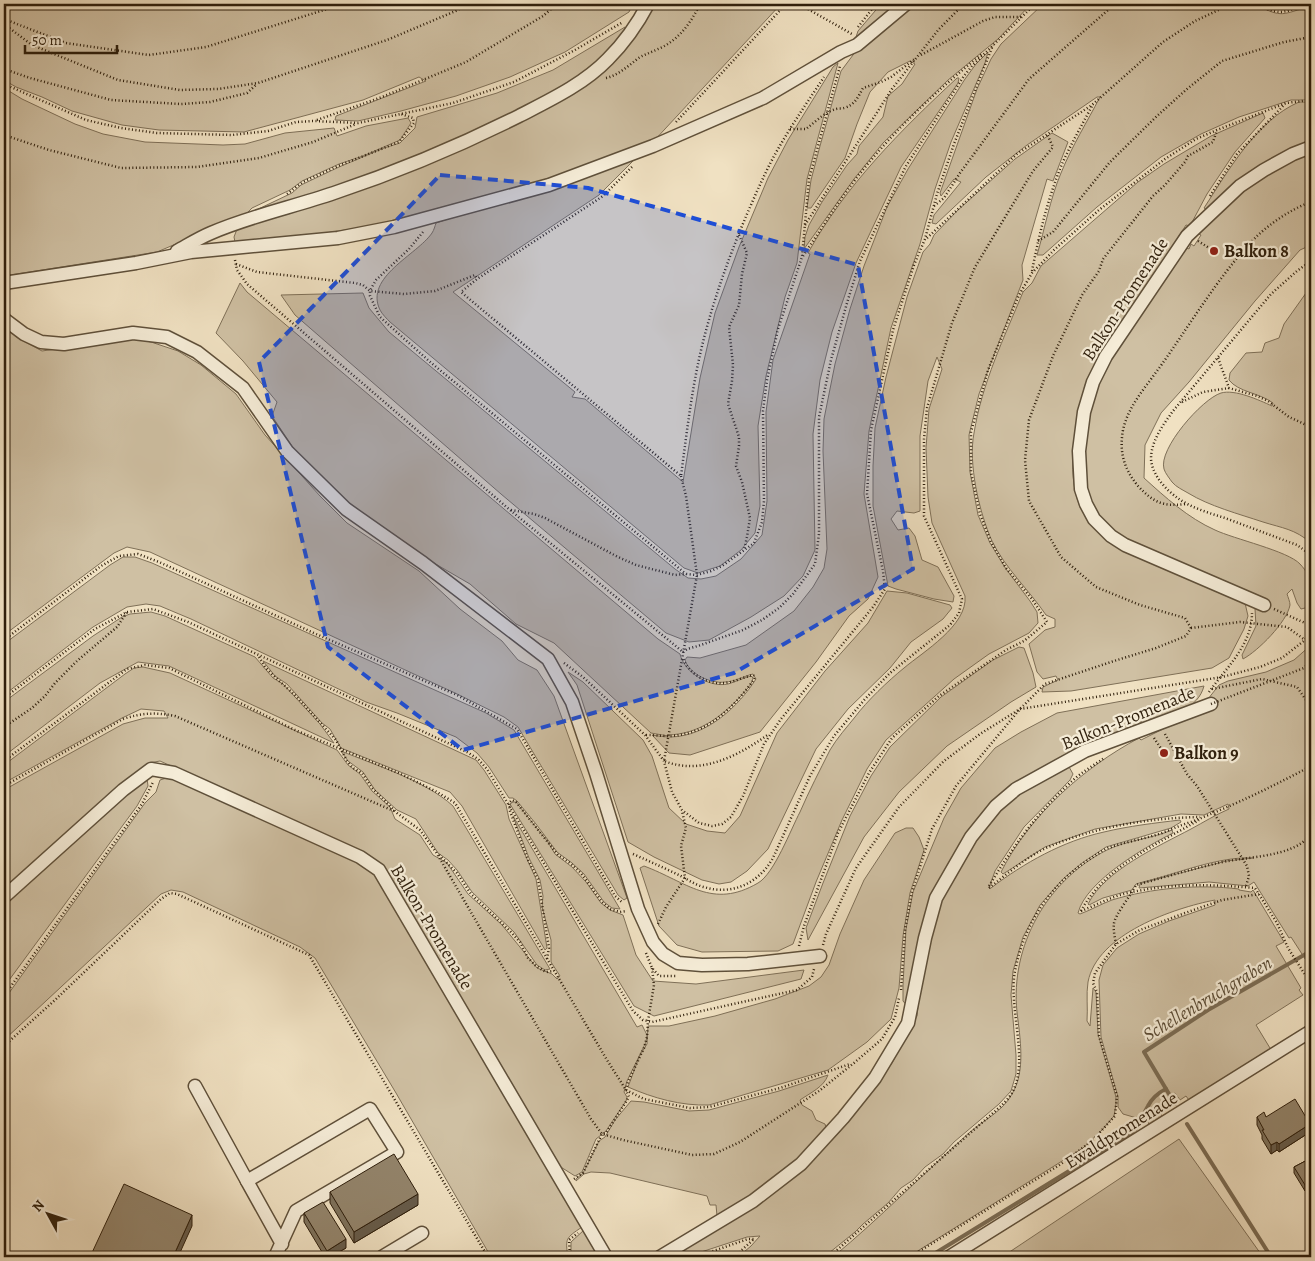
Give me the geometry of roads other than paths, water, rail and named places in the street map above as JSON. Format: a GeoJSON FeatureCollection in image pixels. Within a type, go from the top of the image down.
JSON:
{"type":"FeatureCollection","features":[{"type":"Feature","properties":{"kind":"lane"},"geometry":{"type":"LineString","coordinates":[[166,257],[209,234],[240,221],[334,194],[409,166],[480,136],[540,105],[575,85],[607,60],[634,30],[648,4]]}},
{"type":"Feature","properties":{"kind":"lane"},"geometry":{"type":"LineString","coordinates":[[4,283],[191,252],[338,238],[436,217],[548,185],[653,146],[763,98],[841,52],[857,45],[906,4]]}},
{"type":"Feature","properties":{"kind":"lane","name":"Balkon-Promenade"},"geometry":{"type":"LineString","coordinates":[[1264,605],[1125,545],[1111,536],[1094,519],[1080,489],[1079,451],[1086,404],[1093,382],[1106,356],[1187,236],[1240,186],[1293,154],[1311,147]]}},
{"type":"Feature","properties":{"kind":"lane"},"geometry":{"type":"LineString","coordinates":[[4,319],[24,334],[41,342],[64,344],[133,333],[167,337],[197,352],[243,388],[287,451],[346,509],[423,564],[548,659],[572,702],[638,909],[651,937],[663,954],[678,963],[702,965],[748,964],[820,956]]}},
{"type":"Feature","properties":{"kind":"lane","name":"Balkon-Promenade"},"geometry":{"type":"LineString","coordinates":[[660,1257],[753,1202],[801,1164],[843,1118],[875,1078],[908,1024],[925,938],[936,898],[971,837],[996,806],[1016,789],[1085,751],[1211,704]]}},
{"type":"Feature","properties":{"kind":"lane","name":"Balkon-Promenade"},"geometry":{"type":"LineString","coordinates":[[4,898],[123,790],[151,769],[174,773],[360,857],[379,870],[606,1257]]}},
{"type":"Feature","properties":{"kind":"lane","name":"Ewaldpromenade"},"geometry":{"type":"LineString","coordinates":[[949,1257],[1311,1031]]}},
{"type":"Feature","properties":{"kind":"lane"},"geometry":{"type":"LineString","coordinates":[[195,1086],[282,1244]]}},
{"type":"Feature","properties":{"kind":"lane"},"geometry":{"type":"LineString","coordinates":[[247,1181],[370,1109],[397,1152],[296,1211],[275,1257]]}},
{"type":"Feature","properties":{"kind":"lane"},"geometry":{"type":"LineString","coordinates":[[382,1257],[422,1233]]}},
{"type":"Feature","properties":{"kind":"waterway","name":"Schellenbruchgraben"},"geometry":{"type":"LineString","coordinates":[[1175,1104],[1144,1052],[1208,1010],[1311,951]]}},
{"type":"Feature","properties":{"kind":"waterway"},"geometry":{"type":"LineString","coordinates":[[929,1257],[1131,1133],[1140,1123],[1151,1101],[1166,1089]]}},
{"type":"Feature","properties":{"kind":"waterway","name":"Schellenbruchgraben"},"geometry":{"type":"LineString","coordinates":[[1187,1124],[1271,1257]]}},
{"type":"Feature","properties":{"kind":"place","name":"Balkon 8"},"geometry":{"type":"Point","coordinates":[1214,251]}},
{"type":"Feature","properties":{"kind":"place","name":"Balkon 9"},"geometry":{"type":"Point","coordinates":[1164,753]}}]}
